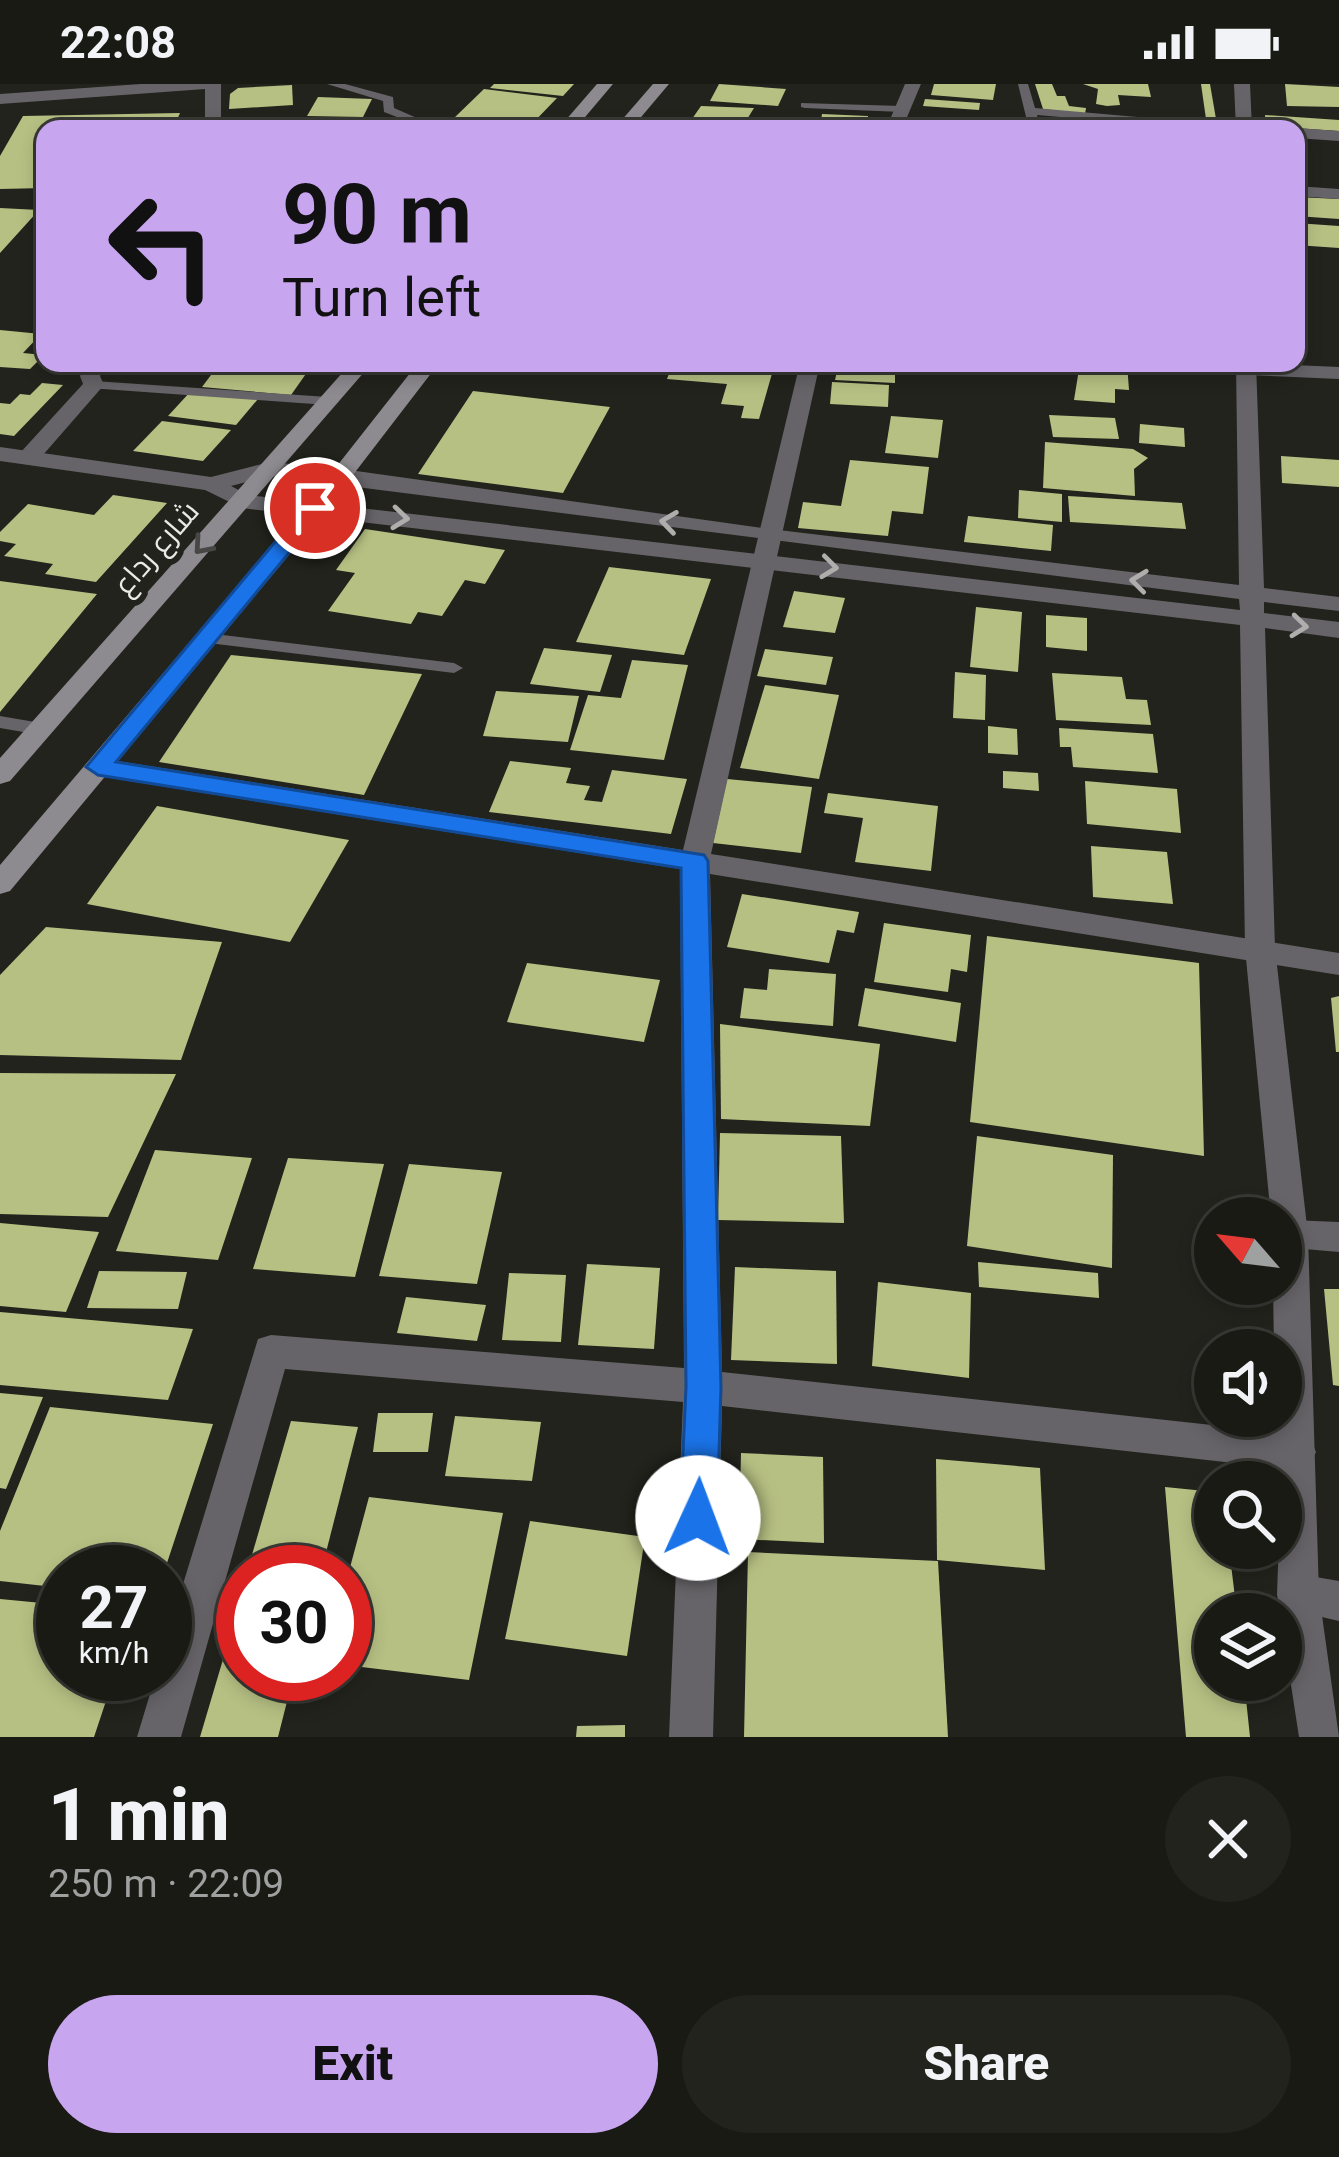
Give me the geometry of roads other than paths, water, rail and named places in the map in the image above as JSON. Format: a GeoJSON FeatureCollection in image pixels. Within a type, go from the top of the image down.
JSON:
{"type":"FeatureCollection","features":[{"type":"Feature","properties":{"kind":"main road"},"geometry":{"type":"LineString","coordinates":[[574,120],[605,84]]}},
{"type":"Feature","properties":{"kind":"main road"},"geometry":{"type":"LineString","coordinates":[[630,120],[661,84]]}},
{"type":"Feature","properties":{"kind":"main road","name":"شارع رداع"},"geometry":{"type":"LineString","coordinates":[[0,775],[354,372]]}},
{"type":"Feature","properties":{"kind":"main road"},"geometry":{"type":"LineString","coordinates":[[0,884],[342,476],[422,372]]}},
{"type":"Feature","properties":{"kind":"street"},"geometry":{"type":"LineString","coordinates":[[0,99],[210,84],[212,120]]}},
{"type":"Feature","properties":{"kind":"street"},"geometry":{"type":"LineString","coordinates":[[898,120],[913,84]]}},
{"type":"Feature","properties":{"kind":"street"},"geometry":{"type":"LineString","coordinates":[[1242,84],[1242,120]]}},
{"type":"Feature","properties":{"kind":"street"},"geometry":{"type":"LineString","coordinates":[[1305,134],[1339,136]]}},
{"type":"Feature","properties":{"kind":"street"},"geometry":{"type":"LineString","coordinates":[[1305,192],[1339,194]]}},
{"type":"Feature","properties":{"kind":"street"},"geometry":{"type":"LineString","coordinates":[[1305,370],[1339,373]]}},
{"type":"Feature","properties":{"kind":"street"},"geometry":{"type":"LineString","coordinates":[[691,1737],[703,1387],[694,861],[808,372]]}},
{"type":"Feature","properties":{"kind":"street"},"geometry":{"type":"LineString","coordinates":[[1246,372],[1259,948],[1286,1197]]}},
{"type":"Feature","properties":{"kind":"street"},"geometry":{"type":"LineString","coordinates":[[28,458],[95,374]]}},
{"type":"Feature","properties":{"kind":"street"},"geometry":{"type":"LineString","coordinates":[[0,454],[211,484],[242,501],[769,547]]}},
{"type":"Feature","properties":{"kind":"street"},"geometry":{"type":"LineString","coordinates":[[211,484],[270,469],[342,476],[769,547],[1251,608],[1339,631]]}},
{"type":"Feature","properties":{"kind":"street"},"geometry":{"type":"LineString","coordinates":[[1251,608],[1339,604]]}},
{"type":"Feature","properties":{"kind":"street"},"geometry":{"type":"LineString","coordinates":[[98,767],[1339,964]]}},
{"type":"Feature","properties":{"kind":"street"},"geometry":{"type":"LineString","coordinates":[[1302,1235],[1339,1237]]}},
{"type":"Feature","properties":{"kind":"street"},"geometry":{"type":"LineString","coordinates":[[1292,1305],[1296,1452],[1318,1597],[1322,1737]]}},
{"type":"Feature","properties":{"kind":"street"},"geometry":{"type":"LineString","coordinates":[[159,1737],[271,1351],[703,1387],[1296,1452]]}},
{"type":"Feature","properties":{"kind":"lane"},"geometry":{"type":"LineString","coordinates":[[332,84],[388,99],[388,110],[413,120]]}},
{"type":"Feature","properties":{"kind":"lane"},"geometry":{"type":"LineString","coordinates":[[1023,84],[1034,120]]}},
{"type":"Feature","properties":{"kind":"lane"},"geometry":{"type":"LineString","coordinates":[[805,105],[902,109]]}},
{"type":"Feature","properties":{"kind":"lane"},"geometry":{"type":"LineString","coordinates":[[1032,111],[1137,120]]}},
{"type":"Feature","properties":{"kind":"lane"},"geometry":{"type":"LineString","coordinates":[[95,374],[328,401]]}},
{"type":"Feature","properties":{"kind":"lane"},"geometry":{"type":"LineString","coordinates":[[206,638],[454,668]]}},
{"type":"Feature","properties":{"kind":"lane"},"geometry":{"type":"LineString","coordinates":[[0,722],[41,728]]}}]}
